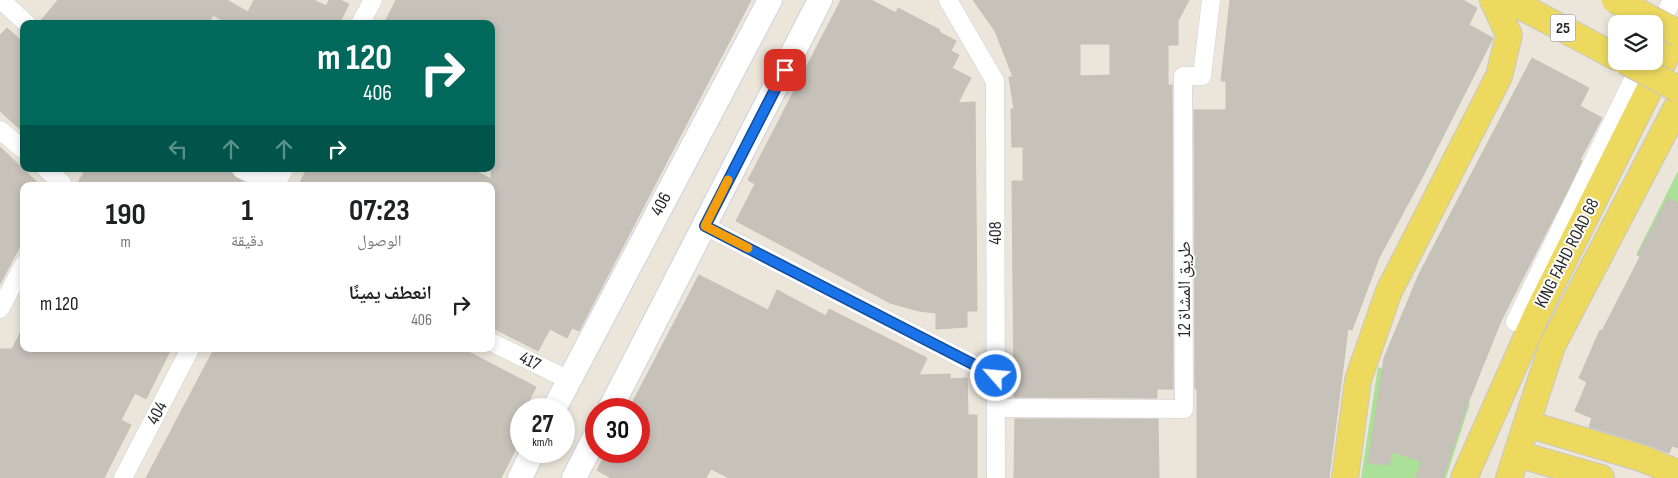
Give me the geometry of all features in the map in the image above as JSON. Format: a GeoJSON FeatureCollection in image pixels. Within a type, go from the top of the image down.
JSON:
{"type":"FeatureCollection","features":[{"type":"Feature","properties":{"kind":"main road"},"geometry":{"type":"LineString","coordinates":[[1345,478],[1358,380],[1389,290],[1499,76],[1509,35],[1493,0]]}},
{"type":"Feature","properties":{"kind":"main road","name":"25"},"geometry":{"type":"LineString","coordinates":[[1509,0],[1608,53]]}},
{"type":"Feature","properties":{"kind":"main road"},"geometry":{"type":"LineString","coordinates":[[1615,0],[1678,33]]}},
{"type":"Feature","properties":{"kind":"main road","name":"KING FAHD ROAD 68"},"geometry":{"type":"LineString","coordinates":[[1464,478],[1537,314],[1678,33]]}},
{"type":"Feature","properties":{"kind":"main road"},"geometry":{"type":"LineString","coordinates":[[1642,70],[1678,89]]}},
{"type":"Feature","properties":{"kind":"main road","name":"KING FAHD ROAD 68"},"geometry":{"type":"LineString","coordinates":[[1513,466],[1552,346],[1678,105]]}},
{"type":"Feature","properties":{"kind":"main road"},"geometry":{"type":"LineString","coordinates":[[1526,424],[1641,458],[1678,473]]}},
{"type":"Feature","properties":{"kind":"main road"},"geometry":{"type":"LineString","coordinates":[[1513,466],[1601,478]]}},
{"type":"Feature","properties":{"kind":"street"},"geometry":{"type":"LineString","coordinates":[[1,0],[23,20]]}},
{"type":"Feature","properties":{"kind":"street"},"geometry":{"type":"LineString","coordinates":[[362,20],[373,0]]}},
{"type":"Feature","properties":{"kind":"street","name":"406"},"geometry":{"type":"LineString","coordinates":[[559,398],[770,0]]}},
{"type":"Feature","properties":{"kind":"street"},"geometry":{"type":"LineString","coordinates":[[616,398],[820,0]]}},
{"type":"Feature","properties":{"kind":"street","name":"408"},"geometry":{"type":"LineString","coordinates":[[948,0],[995,80],[996,478]]}},
{"type":"Feature","properties":{"kind":"street","name":"طريق المشاة 12"},"geometry":{"type":"LineString","coordinates":[[996,408],[1184,409],[1183,76],[1202,76],[1211,0]]}},
{"type":"Feature","properties":{"kind":"street"},"geometry":{"type":"LineString","coordinates":[[1665,0],[1678,7]]}},
{"type":"Feature","properties":{"kind":"street"},"geometry":{"type":"LineString","coordinates":[[1663,18],[1672,0]]}},
{"type":"Feature","properties":{"kind":"street"},"geometry":{"type":"LineString","coordinates":[[1515,322],[1638,70]]}},
{"type":"Feature","properties":{"kind":"street"},"geometry":{"type":"LineString","coordinates":[[0,130],[20,147]]}},
{"type":"Feature","properties":{"kind":"street"},"geometry":{"type":"LineString","coordinates":[[49,172],[61,182]]}},
{"type":"Feature","properties":{"kind":"street"},"geometry":{"type":"LineString","coordinates":[[247,172],[257,177],[279,180]]}},
{"type":"Feature","properties":{"kind":"street"},"geometry":{"type":"LineString","coordinates":[[705,226],[996,376]]}},
{"type":"Feature","properties":{"kind":"street"},"geometry":{"type":"LineString","coordinates":[[0,310],[20,272]]}},
{"type":"Feature","properties":{"kind":"street","name":"417"},"geometry":{"type":"LineString","coordinates":[[495,344],[568,380]]}},
{"type":"Feature","properties":{"kind":"street","name":"404"},"geometry":{"type":"LineString","coordinates":[[123,478],[188,352]]}},
{"type":"Feature","properties":{"kind":"street"},"geometry":{"type":"LineString","coordinates":[[574,478],[585,456]]}},
{"type":"Feature","properties":{"kind":"street"},"geometry":{"type":"LineString","coordinates":[[520,478],[527,463]]}},
{"type":"Feature","properties":{"kind":"green space"},"geometry":{"type":"Polygon","coordinates":[[[1678,171],[1678,276],[1636,255],[1678,171]]]}},
{"type":"Feature","properties":{"kind":"green space"},"geometry":{"type":"Polygon","coordinates":[[[1378,367],[1470,403],[1446,478],[1361,478],[1378,367]]]}},
{"type":"Feature","properties":{"kind":"building"},"geometry":{"type":"Polygon","coordinates":[[[58,0],[227,0],[248,12],[254,0],[314,0],[326,6],[329,0],[340,0],[349,4],[341,20],[222,20],[213,15],[210,20],[41,20],[58,0]]]}},
{"type":"Feature","properties":{"kind":"building"},"geometry":{"type":"Polygon","coordinates":[[[396,0],[751,0],[579,331],[572,328],[567,338],[550,329],[538,351],[495,329],[495,182],[300,182],[305,172],[478,172],[491,179],[491,172],[495,172],[495,20],[386,20],[396,0]]]}},
{"type":"Feature","properties":{"kind":"building"},"geometry":{"type":"Polygon","coordinates":[[[841,0],[871,0],[896,13],[898,8],[940,30],[939,32],[956,41],[951,51],[959,55],[952,68],[971,78],[958,103],[975,102],[977,311],[967,311],[967,327],[936,329],[936,313],[919,311],[890,303],[736,221],[755,184],[748,180],[841,0]]]}},
{"type":"Feature","properties":{"kind":"building"},"geometry":{"type":"Polygon","coordinates":[[[973,0],[1189,0],[1178,21],[1178,45],[1168,45],[1168,85],[1172,85],[1173,389],[1157,389],[1157,398],[1014,397],[1012,181],[1023,181],[1023,147],[1012,147],[1011,109],[1014,109],[1009,77],[1013,77],[995,31],[973,0]],[[1080,44],[1080,76],[1110,75],[1110,44],[1080,44]]]}},
{"type":"Feature","properties":{"kind":"building"},"geometry":{"type":"Polygon","coordinates":[[[1230,0],[1463,0],[1477,8],[1469,25],[1493,38],[1379,258],[1352,330],[1348,329],[1329,478],[1197,478],[1194,110],[1226,110],[1226,81],[1221,81],[1230,0]]]}},
{"type":"Feature","properties":{"kind":"building"},"geometry":{"type":"Polygon","coordinates":[[[7,28],[20,39],[20,129],[0,111],[0,35],[7,28]]]}},
{"type":"Feature","properties":{"kind":"building"},"geometry":{"type":"Polygon","coordinates":[[[1532,58],[1589,88],[1580,106],[1602,118],[1580,160],[1582,161],[1567,192],[1501,321],[1468,403],[1443,478],[1416,478],[1421,461],[1392,452],[1389,465],[1368,463],[1384,358],[1419,274],[1532,58]]]}},
{"type":"Feature","properties":{"kind":"building"},"geometry":{"type":"Polygon","coordinates":[[[0,147],[20,166],[20,172],[26,172],[37,182],[20,182],[20,246],[0,284],[0,147]]]}},
{"type":"Feature","properties":{"kind":"building"},"geometry":{"type":"Polygon","coordinates":[[[84,172],[232,172],[236,178],[244,182],[78,182],[84,172]]]}},
{"type":"Feature","properties":{"kind":"building"},"geometry":{"type":"Polygon","coordinates":[[[1668,198],[1678,203],[1678,448],[1672,446],[1669,453],[1589,427],[1592,418],[1575,411],[1587,382],[1579,378],[1600,330],[1602,331],[1641,255],[1638,254],[1668,198]]]}},
{"type":"Feature","properties":{"kind":"building"},"geometry":{"type":"Polygon","coordinates":[[[699,275],[768,310],[777,290],[826,316],[829,309],[927,358],[919,375],[950,374],[950,379],[967,378],[968,415],[977,415],[977,478],[729,478],[711,469],[706,478],[611,478],[597,470],[601,463],[650,463],[650,398],[635,398],[699,275]]]}},
{"type":"Feature","properties":{"kind":"building"},"geometry":{"type":"Polygon","coordinates":[[[20,334],[20,352],[170,352],[146,399],[135,393],[121,420],[131,425],[104,478],[0,478],[0,349],[12,349],[20,334]]]}},
{"type":"Feature","properties":{"kind":"building"},"geometry":{"type":"Polygon","coordinates":[[[212,352],[469,352],[536,387],[530,398],[510,398],[510,460],[501,478],[146,478],[212,352]]]}},
{"type":"Feature","properties":{"kind":"building"},"geometry":{"type":"Polygon","coordinates":[[[1015,419],[1158,419],[1159,478],[1014,478],[1015,419]]]}},
{"type":"Feature","properties":{"kind":"slow traffic"},"geometry":{"type":"LineString","coordinates":[[728,180],[705,226],[748,248]]}},
{"type":"Feature","properties":{"kind":"route"},"geometry":{"type":"LineString","coordinates":[[785,70],[705,226],[996,376]]}}]}
